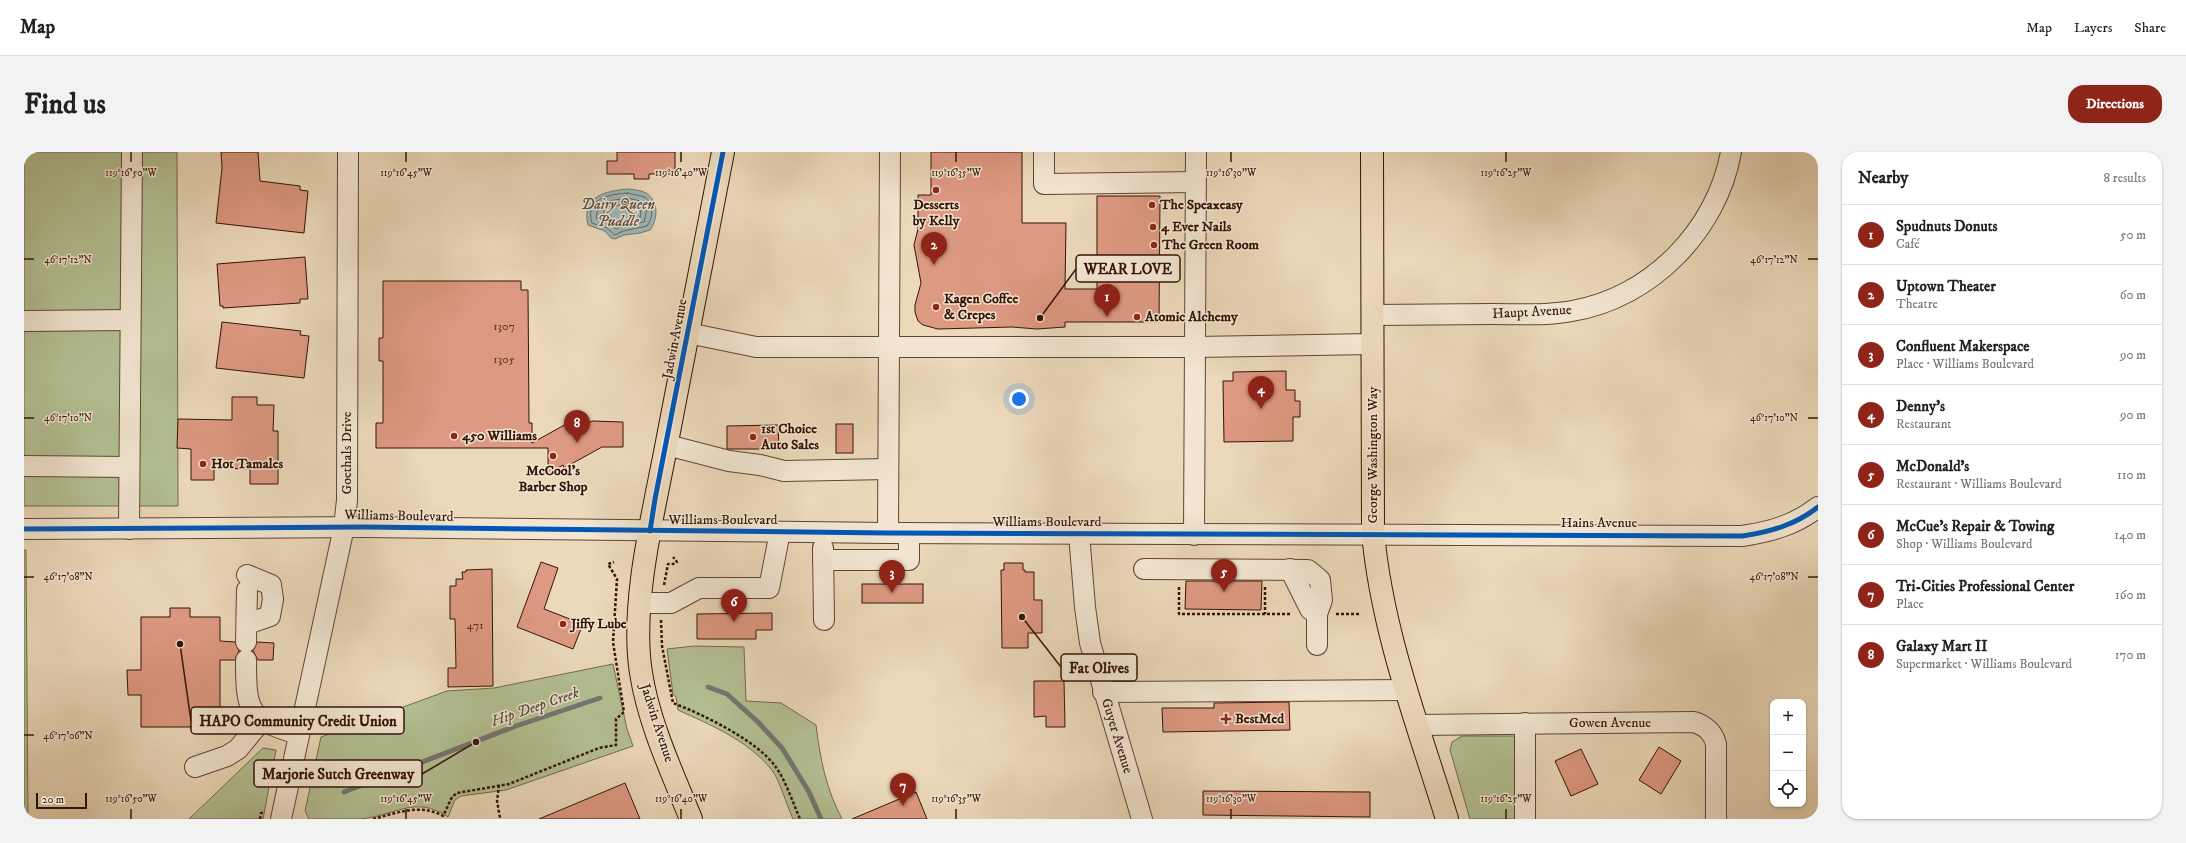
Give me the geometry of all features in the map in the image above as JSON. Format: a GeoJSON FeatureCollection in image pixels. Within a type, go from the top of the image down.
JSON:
{"type":"FeatureCollection","features":[{"type":"Feature","properties":{"kind":"main road","name":"Jadwin Avenue"},"geometry":{"type":"LineString","coordinates":[[691,819],[656,731],[646,699],[639,656],[651,603],[650,531],[655,498],[667,445],[723,152]]}},
{"type":"Feature","properties":{"kind":"main road","name":"George Washington Way"},"geometry":{"type":"LineString","coordinates":[[1372,152],[1373,533],[1384,609],[1447,819]]}},
{"type":"Feature","properties":{"kind":"street"},"geometry":{"type":"LineString","coordinates":[[129,529],[132,152]]}},
{"type":"Feature","properties":{"kind":"street","name":"Goethals Drive"},"geometry":{"type":"LineString","coordinates":[[281,819],[298,734],[344,527],[347,500],[348,152]]}},
{"type":"Feature","properties":{"kind":"street"},"geometry":{"type":"LineString","coordinates":[[888,533],[890,152]]}},
{"type":"Feature","properties":{"kind":"street"},"geometry":{"type":"LineString","coordinates":[[1044,152],[1044,184],[1195,182]]}},
{"type":"Feature","properties":{"kind":"street"},"geometry":{"type":"LineString","coordinates":[[1194,534],[1196,152]]}},
{"type":"Feature","properties":{"kind":"street","name":"Haupt Avenue"},"geometry":{"type":"LineString","coordinates":[[1372,315],[1538,314],[1572,311],[1602,303],[1630,291],[1652,276],[1676,256],[1696,234],[1721,187],[1731,152]]}},
{"type":"Feature","properties":{"kind":"street"},"geometry":{"type":"LineString","coordinates":[[24,320],[130,320]]}},
{"type":"Feature","properties":{"kind":"street"},"geometry":{"type":"LineString","coordinates":[[688,333],[756,347],[1195,347],[1372,344]]}},
{"type":"Feature","properties":{"kind":"street"},"geometry":{"type":"LineString","coordinates":[[667,445],[729,461],[760,465],[784,471],[888,469]]}},
{"type":"Feature","properties":{"kind":"street"},"geometry":{"type":"LineString","coordinates":[[24,466],[129,466]]}},
{"type":"Feature","properties":{"kind":"street","name":"Hains Avenue"},"geometry":{"type":"LineString","coordinates":[[1373,533],[1742,536],[1765,532],[1793,524],[1818,507]]}},
{"type":"Feature","properties":{"kind":"street","name":"Williams Boulevard"},"geometry":{"type":"LineString","coordinates":[[24,529],[344,527],[888,533],[1373,533]]}},
{"type":"Feature","properties":{"kind":"street"},"geometry":{"type":"LineString","coordinates":[[651,603],[671,603],[699,588],[769,588],[780,532]]}},
{"type":"Feature","properties":{"kind":"street"},"geometry":{"type":"LineString","coordinates":[[823,532],[824,620]]}},
{"type":"Feature","properties":{"kind":"street"},"geometry":{"type":"LineString","coordinates":[[823,560],[910,560],[909,533]]}},
{"type":"Feature","properties":{"kind":"street","name":"Guyer Avenue"},"geometry":{"type":"LineString","coordinates":[[1079,534],[1085,607],[1090,643],[1103,692],[1142,819]]}},
{"type":"Feature","properties":{"kind":"street"},"geometry":{"type":"LineString","coordinates":[[1144,569],[1308,570],[1320,580],[1322,600],[1317,614],[1317,645]]}},
{"type":"Feature","properties":{"kind":"street"},"geometry":{"type":"LineString","coordinates":[[247,582],[246,642],[249,704],[262,720],[271,726],[298,734]]}},
{"type":"Feature","properties":{"kind":"street"},"geometry":{"type":"LineString","coordinates":[[1103,692],[1408,690]]}},
{"type":"Feature","properties":{"kind":"street"},"geometry":{"type":"LineString","coordinates":[[195,767],[227,756],[238,749],[262,720]]}},
{"type":"Feature","properties":{"kind":"street","name":"Gowen Avenue"},"geometry":{"type":"LineString","coordinates":[[1418,725],[1694,722],[1704,725],[1714,737],[1716,744],[1716,819]]}},
{"type":"Feature","properties":{"kind":"street"},"geometry":{"type":"LineString","coordinates":[[1525,723],[1525,819]]}},
{"type":"Feature","properties":{"kind":"path"},"geometry":{"type":"LineString","coordinates":[[673,557],[677,562],[668,564],[651,603],[662,646],[673,703],[725,727],[776,766],[800,819]]}},
{"type":"Feature","properties":{"kind":"path"},"geometry":{"type":"LineString","coordinates":[[373,819],[417,808],[437,812],[442,817],[452,797],[457,793],[522,779],[599,748],[616,745],[616,719],[624,712],[613,642],[617,579],[608,564],[614,562]]}},
{"type":"Feature","properties":{"kind":"path"},"geometry":{"type":"LineString","coordinates":[[1179,580],[1179,614],[1361,614]]}},
{"type":"Feature","properties":{"kind":"path"},"geometry":{"type":"LineString","coordinates":[[1265,585],[1265,614]]}},
{"type":"Feature","properties":{"kind":"path"},"geometry":{"type":"LineString","coordinates":[[499,785],[497,801],[500,818]]}},
{"type":"Feature","properties":{"kind":"green space"},"geometry":{"type":"Polygon","coordinates":[[[24,152],[177,152],[178,506],[24,506],[24,152]]]}},
{"type":"Feature","properties":{"kind":"green space"},"geometry":{"type":"Polygon","coordinates":[[[24,550],[26,550],[28,819],[24,819],[24,550]]]}},
{"type":"Feature","properties":{"kind":"green space"},"geometry":{"type":"Polygon","coordinates":[[[694,646],[744,647],[746,701],[781,703],[816,725],[824,773],[836,808],[842,819],[793,819],[774,773],[761,759],[728,734],[678,710],[676,697],[673,694],[667,649],[694,646]]]}},
{"type":"Feature","properties":{"kind":"green space"},"geometry":{"type":"Polygon","coordinates":[[[613,664],[627,729],[633,746],[506,790],[461,796],[455,800],[448,817],[436,810],[425,807],[414,807],[359,819],[309,819],[305,811],[321,737],[447,691],[494,688],[613,664]]]}},
{"type":"Feature","properties":{"kind":"green space"},"geometry":{"type":"Polygon","coordinates":[[[1462,736],[1520,736],[1521,819],[1470,819],[1450,750],[1452,742],[1462,736]]]}},
{"type":"Feature","properties":{"kind":"green space"},"geometry":{"type":"Polygon","coordinates":[[[263,748],[276,750],[263,819],[189,819],[263,748]]]}},
{"type":"Feature","properties":{"kind":"water","name":"Dairy Queen Puddle"},"geometry":{"type":"Polygon","coordinates":[[[628,189],[644,192],[650,196],[653,201],[656,216],[650,230],[624,235],[615,239],[611,238],[605,231],[588,225],[588,207],[592,201],[597,197],[611,191],[628,189]]]}},
{"type":"Feature","properties":{"kind":"building"},"geometry":{"type":"Polygon","coordinates":[[[221,152],[258,152],[260,181],[300,186],[300,190],[308,191],[304,233],[216,223],[222,168],[221,152]]]}},
{"type":"Feature","properties":{"kind":"building"},"geometry":{"type":"Polygon","coordinates":[[[617,152],[675,152],[675,174],[649,174],[649,179],[634,179],[634,174],[607,174],[607,161],[617,161],[617,152]]]}},
{"type":"Feature","properties":{"kind":"building"},"geometry":{"type":"Polygon","coordinates":[[[931,152],[1022,152],[1022,223],[1066,223],[1065,289],[1097,289],[1097,196],[1160,196],[1159,322],[1065,322],[1065,327],[1037,329],[1012,327],[938,329],[923,325],[918,321],[915,312],[915,305],[921,283],[914,245],[918,229],[918,195],[931,195],[931,152]]]}},
{"type":"Feature","properties":{"kind":"building"},"geometry":{"type":"Polygon","coordinates":[[[305,257],[308,299],[300,299],[300,303],[223,308],[223,306],[220,306],[217,264],[305,257]]]}},
{"type":"Feature","properties":{"kind":"building"},"geometry":{"type":"Polygon","coordinates":[[[383,281],[521,281],[521,290],[528,290],[529,423],[532,423],[532,443],[568,423],[573,433],[592,421],[623,422],[623,447],[602,447],[564,468],[563,465],[548,474],[548,448],[376,448],[376,423],[383,423],[383,361],[379,361],[379,338],[383,338],[383,281]]]}},
{"type":"Feature","properties":{"kind":"building"},"geometry":{"type":"Polygon","coordinates":[[[222,322],[301,331],[300,335],[309,336],[304,378],[216,368],[222,322]]]}},
{"type":"Feature","properties":{"kind":"building"},"geometry":{"type":"Polygon","coordinates":[[[1286,371],[1286,390],[1295,390],[1295,401],[1300,401],[1300,417],[1293,417],[1293,441],[1224,442],[1223,381],[1233,381],[1233,372],[1286,371]]]}},
{"type":"Feature","properties":{"kind":"building"},"geometry":{"type":"Polygon","coordinates":[[[232,397],[257,397],[257,405],[274,405],[273,431],[278,431],[278,484],[250,484],[250,469],[214,468],[214,480],[191,480],[191,449],[177,448],[178,419],[232,420],[232,397]]]}},
{"type":"Feature","properties":{"kind":"building"},"geometry":{"type":"Polygon","coordinates":[[[836,424],[853,424],[853,453],[836,453],[836,424]]]}},
{"type":"Feature","properties":{"kind":"building","name":"1st Choice Auto Sales"},"geometry":{"type":"Polygon","coordinates":[[[778,425],[779,449],[727,449],[727,426],[778,425]]]}},
{"type":"Feature","properties":{"kind":"building"},"geometry":{"type":"Polygon","coordinates":[[[541,562],[558,568],[544,609],[583,624],[573,649],[517,627],[541,562]]]}},
{"type":"Feature","properties":{"kind":"building"},"geometry":{"type":"Polygon","coordinates":[[[1004,563],[1023,563],[1023,570],[1025,570],[1025,572],[1034,572],[1034,600],[1042,600],[1042,633],[1028,633],[1028,648],[1002,648],[1001,570],[1004,570],[1004,563]]]}},
{"type":"Feature","properties":{"kind":"building"},"geometry":{"type":"Polygon","coordinates":[[[492,569],[493,686],[448,687],[448,668],[456,668],[455,619],[450,619],[450,586],[456,586],[456,579],[463,579],[462,572],[466,572],[466,570],[492,569]]]}},
{"type":"Feature","properties":{"kind":"building"},"geometry":{"type":"Polygon","coordinates":[[[1186,581],[1262,581],[1261,610],[1185,609],[1186,581]]]}},
{"type":"Feature","properties":{"kind":"building"},"geometry":{"type":"Polygon","coordinates":[[[862,584],[923,584],[923,603],[862,603],[862,584]]]}},
{"type":"Feature","properties":{"kind":"building"},"geometry":{"type":"Polygon","coordinates":[[[170,608],[190,608],[190,617],[220,617],[220,641],[235,642],[239,651],[235,660],[220,660],[220,727],[141,727],[141,695],[128,695],[127,670],[141,670],[141,617],[170,617],[170,608]]]}},
{"type":"Feature","properties":{"kind":"building"},"geometry":{"type":"Polygon","coordinates":[[[772,613],[772,630],[756,630],[756,639],[697,639],[697,614],[772,613]]]}},
{"type":"Feature","properties":{"kind":"building"},"geometry":{"type":"Polygon","coordinates":[[[257,642],[274,643],[273,660],[258,660],[253,651],[257,642]]]}},
{"type":"Feature","properties":{"kind":"building"},"geometry":{"type":"Polygon","coordinates":[[[1034,681],[1064,681],[1065,727],[1046,727],[1046,716],[1034,717],[1034,681]]]}},
{"type":"Feature","properties":{"kind":"building","name":"BestMed"},"geometry":{"type":"Polygon","coordinates":[[[1289,702],[1290,730],[1163,732],[1162,708],[1214,708],[1214,703],[1289,702]]]}},
{"type":"Feature","properties":{"kind":"building"},"geometry":{"type":"Polygon","coordinates":[[[1659,747],[1681,761],[1661,794],[1639,780],[1659,747]]]}},
{"type":"Feature","properties":{"kind":"building"},"geometry":{"type":"Polygon","coordinates":[[[1581,749],[1598,784],[1571,796],[1555,761],[1581,749]]]}},
{"type":"Feature","properties":{"kind":"building"},"geometry":{"type":"Polygon","coordinates":[[[625,783],[640,819],[539,819],[625,783]]]}},
{"type":"Feature","properties":{"kind":"building"},"geometry":{"type":"Polygon","coordinates":[[[1203,791],[1370,792],[1370,817],[1203,815],[1203,791]]]}},
{"type":"Feature","properties":{"kind":"building"},"geometry":{"type":"Polygon","coordinates":[[[916,792],[927,819],[852,819],[916,792]]]}},
{"type":"Feature","properties":{"kind":"waterway","name":"Hip Deep Creek"},"geometry":{"type":"LineString","coordinates":[[708,687],[727,694],[758,722],[782,748],[809,792],[821,819]]}},
{"type":"Feature","properties":{"kind":"waterway","name":"Hip Deep Creek"},"geometry":{"type":"LineString","coordinates":[[344,792],[516,726],[600,698]]}},
{"type":"Feature","properties":{"kind":"cycle path"},"geometry":{"type":"LineString","coordinates":[[650,531],[723,152]]}},
{"type":"Feature","properties":{"kind":"cycle path"},"geometry":{"type":"LineString","coordinates":[[24,529],[364,527],[888,533],[1742,536],[1782,527],[1800,519],[1818,507]]}},
{"type":"Feature","properties":{"kind":"place","name":"Desserts by Kelly"},"geometry":{"type":"Point","coordinates":[936,190]}},
{"type":"Feature","properties":{"kind":"place","name":"The Speaxeasy"},"geometry":{"type":"Point","coordinates":[1152,205]}},
{"type":"Feature","properties":{"kind":"place","name":"4 Ever Nails"},"geometry":{"type":"Point","coordinates":[1153,227]}},
{"type":"Feature","properties":{"kind":"place","name":"The Green Room"},"geometry":{"type":"Point","coordinates":[1154,245]}},
{"type":"Feature","properties":{"kind":"place","name":"Uptown Theater"},"geometry":{"type":"Point","coordinates":[934,265]}},
{"type":"Feature","properties":{"kind":"place","name":"Kagen Coffee & Crepes"},"geometry":{"type":"Point","coordinates":[936,307]}},
{"type":"Feature","properties":{"kind":"place","name":"Spudnuts Donuts"},"geometry":{"type":"Point","coordinates":[1107,317]}},
{"type":"Feature","properties":{"kind":"place","name":"Atomic Alchemy"},"geometry":{"type":"Point","coordinates":[1137,317]}},
{"type":"Feature","properties":{"kind":"place","name":"WEAR LOVE"},"geometry":{"type":"Point","coordinates":[1040,318]}},
{"type":"Feature","properties":{"kind":"place","name":"Denny's"},"geometry":{"type":"Point","coordinates":[1261,409]}},
{"type":"Feature","properties":{"kind":"place","name":"450 Williams"},"geometry":{"type":"Point","coordinates":[454,436]}},
{"type":"Feature","properties":{"kind":"place","name":"1st Choice Auto Sales"},"geometry":{"type":"Point","coordinates":[753,437]}},
{"type":"Feature","properties":{"kind":"place","name":"Galaxy Mart II"},"geometry":{"type":"Point","coordinates":[577,443]}},
{"type":"Feature","properties":{"kind":"place","name":"McCool's Barber Shop"},"geometry":{"type":"Point","coordinates":[553,456]}},
{"type":"Feature","properties":{"kind":"place","name":"Hot Tamales"},"geometry":{"type":"Point","coordinates":[203,464]}},
{"type":"Feature","properties":{"kind":"place","name":"McDonald's"},"geometry":{"type":"Point","coordinates":[1224,592]}},
{"type":"Feature","properties":{"kind":"place","name":"Confluent Makerspace"},"geometry":{"type":"Point","coordinates":[892,593]}},
{"type":"Feature","properties":{"kind":"place","name":"Fat Olives"},"geometry":{"type":"Point","coordinates":[1022,617]}},
{"type":"Feature","properties":{"kind":"place","name":"McCue's Repair & Towing"},"geometry":{"type":"Point","coordinates":[734,622]}},
{"type":"Feature","properties":{"kind":"place","name":"Jiffy Lube"},"geometry":{"type":"Point","coordinates":[563,624]}},
{"type":"Feature","properties":{"kind":"place","name":"HAPO Community Credit Union"},"geometry":{"type":"Point","coordinates":[180,644]}},
{"type":"Feature","properties":{"kind":"place","name":"BestMed"},"geometry":{"type":"Point","coordinates":[1226,719]}},
{"type":"Feature","properties":{"kind":"place","name":"Marjorie Sutch Greenway"},"geometry":{"type":"Point","coordinates":[476,742]}},
{"type":"Feature","properties":{"kind":"place","name":"Tri-Cities Professional Center"},"geometry":{"type":"Point","coordinates":[903,806]}}]}
